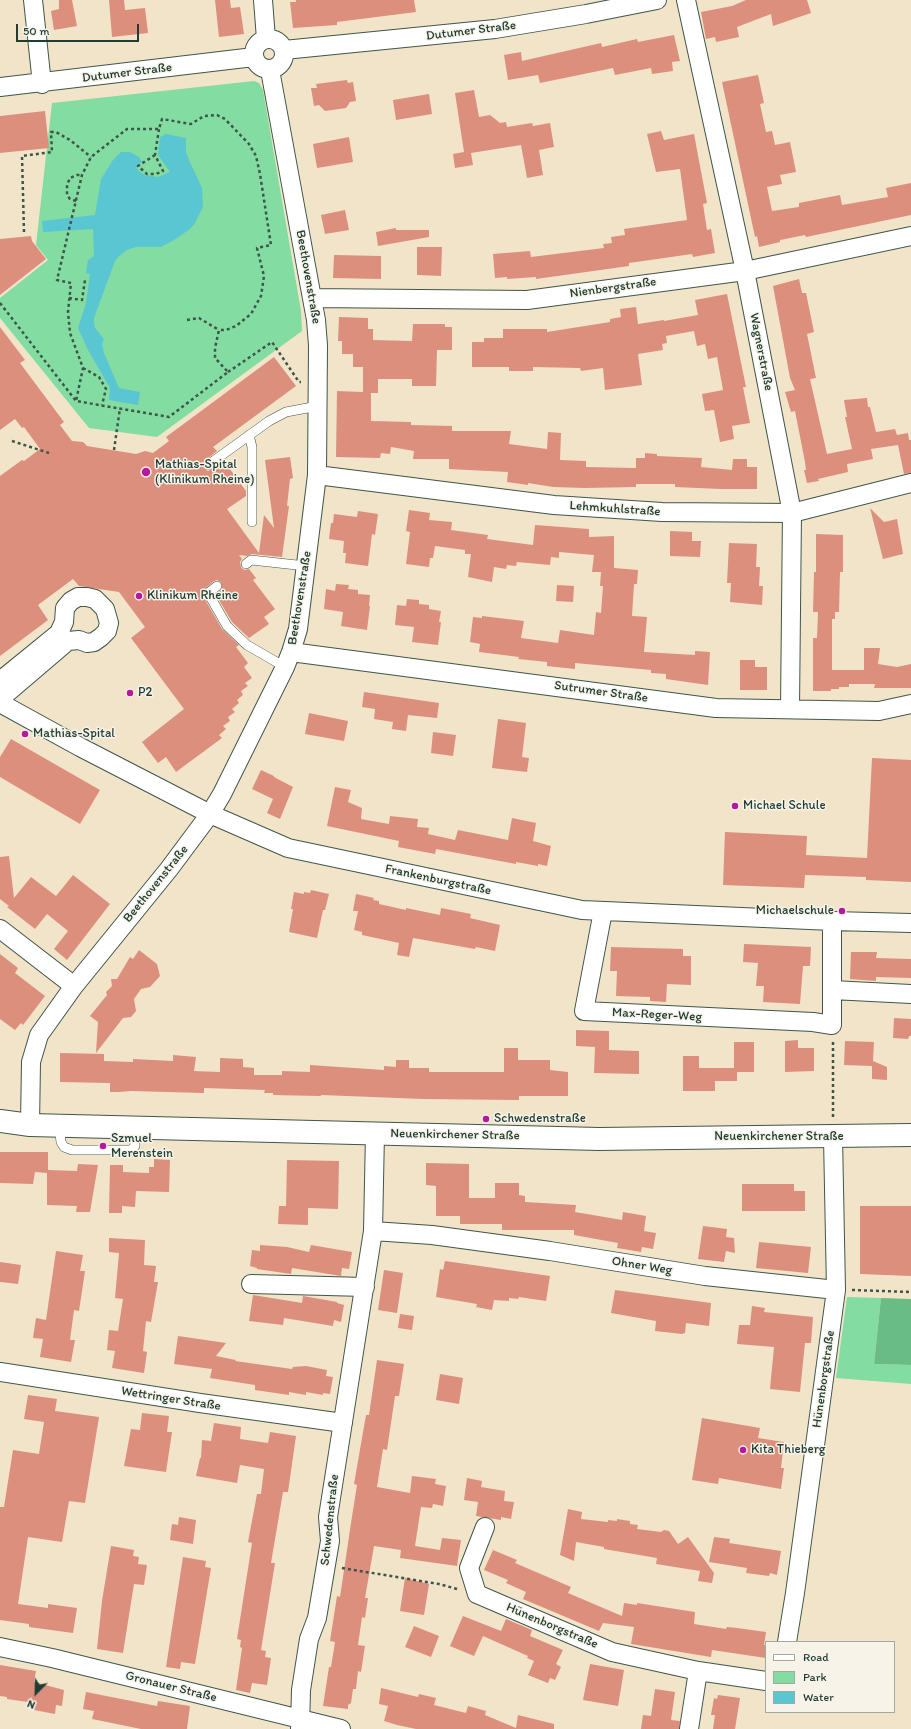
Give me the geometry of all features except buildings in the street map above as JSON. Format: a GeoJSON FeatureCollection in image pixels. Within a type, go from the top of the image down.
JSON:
{"type":"FeatureCollection","features":[{"type":"Feature","properties":{"kind":"street"},"geometry":{"type":"LineString","coordinates":[[33,0],[42,84]]}},
{"type":"Feature","properties":{"kind":"street"},"geometry":{"type":"LineString","coordinates":[[262,0],[266,39]]}},
{"type":"Feature","properties":{"kind":"street","name":"Dutumer Straße"},"geometry":{"type":"LineString","coordinates":[[284,50],[495,29],[586,7],[657,0]]}},
{"type":"Feature","properties":{"kind":"street","name":"Wagnerstraße"},"geometry":{"type":"LineString","coordinates":[[686,0],[745,271],[792,513],[790,708]]}},
{"type":"Feature","properties":{"kind":"street"},"geometry":{"type":"LineString","coordinates":[[266,39],[279,43],[284,50],[282,63],[270,70],[261,68],[255,62],[255,48],[266,39]]}},
{"type":"Feature","properties":{"kind":"street","name":"Dutumer Straße"},"geometry":{"type":"LineString","coordinates":[[0,87],[42,84],[254,57]]}},
{"type":"Feature","properties":{"kind":"street","name":"Beethovenstraße"},"geometry":{"type":"LineString","coordinates":[[30,1125],[31,1062],[39,1036],[74,986],[169,869],[210,814],[222,794],[288,659],[298,629],[317,475],[318,345],[312,298],[270,70]]}},
{"type":"Feature","properties":{"kind":"street","name":"Nienbergstraße"},"geometry":{"type":"LineString","coordinates":[[312,298],[527,300],[745,271],[911,236]]}},
{"type":"Feature","properties":{"kind":"street","name":"Lehmkuhlstraße"},"geometry":{"type":"LineString","coordinates":[[317,475],[554,505],[662,512],[792,513],[911,483]]}},
{"type":"Feature","properties":{"kind":"street"},"geometry":{"type":"LineString","coordinates":[[0,681],[59,633],[64,622],[65,608],[71,601],[78,597],[88,597],[95,599],[105,608],[110,623],[107,631],[102,637],[94,642],[87,643],[79,640],[68,641],[0,698]]}},
{"type":"Feature","properties":{"kind":"street","name":"Sutrumer Straße"},"geometry":{"type":"LineString","coordinates":[[288,659],[716,708],[790,708],[879,711],[911,704]]}},
{"type":"Feature","properties":{"kind":"street","name":"Frankenburgstraße"},"geometry":{"type":"LineString","coordinates":[[0,703],[80,747],[210,814],[288,848],[582,910],[911,923]]}},
{"type":"Feature","properties":{"kind":"street","name":"Max-Reger-Weg"},"geometry":{"type":"LineString","coordinates":[[603,911],[584,1011],[813,1022],[832,1025]]}},
{"type":"Feature","properties":{"kind":"street"},"geometry":{"type":"LineString","coordinates":[[832,921],[832,1025]]}},
{"type":"Feature","properties":{"kind":"street"},"geometry":{"type":"LineString","coordinates":[[0,929],[74,986]]}},
{"type":"Feature","properties":{"kind":"street"},"geometry":{"type":"LineString","coordinates":[[832,990],[911,994]]}},
{"type":"Feature","properties":{"kind":"street","name":"Neuenkirchener Straße"},"geometry":{"type":"LineString","coordinates":[[0,1121],[30,1125],[59,1126],[599,1139],[775,1136],[833,1127],[911,1136]]}},
{"type":"Feature","properties":{"kind":"street","name":"Hünenborgstraße"},"geometry":{"type":"LineString","coordinates":[[786,1641],[796,1585],[836,1290],[833,1127]]}},
{"type":"Feature","properties":{"kind":"street","name":"Schwedenstraße"},"geometry":{"type":"LineString","coordinates":[[300,1724],[301,1690],[309,1639],[317,1618],[330,1541],[328,1517],[373,1231],[375,1133]]}},
{"type":"Feature","properties":{"kind":"street","name":"Ohner Weg"},"geometry":{"type":"LineString","coordinates":[[373,1231],[432,1235],[550,1251],[706,1276],[836,1290]]}},
{"type":"Feature","properties":{"kind":"street"},"geometry":{"type":"LineString","coordinates":[[250,1284],[365,1286]]}},
{"type":"Feature","properties":{"kind":"street","name":"Wettringer Straße"},"geometry":{"type":"LineString","coordinates":[[0,1372],[200,1403],[343,1423]]}},
{"type":"Feature","properties":{"kind":"street"},"geometry":{"type":"LineString","coordinates":[[477,1594],[469,1568],[485,1527]]}},
{"type":"Feature","properties":{"kind":"street","name":"Hünenborgstraße"},"geometry":{"type":"LineString","coordinates":[[477,1594],[612,1652],[698,1671],[765,1681]]}},
{"type":"Feature","properties":{"kind":"street","name":"Gronauer Straße"},"geometry":{"type":"LineString","coordinates":[[0,1647],[52,1658],[300,1724],[341,1729]]}},
{"type":"Feature","properties":{"kind":"street"},"geometry":{"type":"LineString","coordinates":[[689,1729],[698,1671]]}},
{"type":"Feature","properties":{"kind":"lane"},"geometry":{"type":"LineString","coordinates":[[208,465],[269,421],[286,412],[318,406]]}},
{"type":"Feature","properties":{"kind":"lane"},"geometry":{"type":"LineString","coordinates":[[249,435],[252,447],[252,522]]}},
{"type":"Feature","properties":{"kind":"lane"},"geometry":{"type":"LineString","coordinates":[[246,564],[251,560],[306,566]]}},
{"type":"Feature","properties":{"kind":"lane"},"geometry":{"type":"LineString","coordinates":[[217,586],[208,593],[226,626],[247,645],[288,659]]}},
{"type":"Feature","properties":{"kind":"path"},"geometry":{"type":"LineString","coordinates":[[155,155],[138,166],[142,171],[153,174],[163,171],[155,155],[162,119],[191,124],[204,116],[217,115],[225,119],[249,144],[256,156],[260,174],[271,245],[257,248],[264,276],[261,296],[251,314],[236,326],[226,330],[219,330],[199,318],[187,320]]}},
{"type":"Feature","properties":{"kind":"path"},"geometry":{"type":"LineString","coordinates":[[76,401],[83,368],[70,333],[68,312],[70,283],[57,280],[82,175],[91,157],[127,129],[160,129]]}},
{"type":"Feature","properties":{"kind":"path"},"geometry":{"type":"LineString","coordinates":[[24,232],[22,156],[52,152],[51,132],[56,132],[70,140],[91,157]]}},
{"type":"Feature","properties":{"kind":"path"},"geometry":{"type":"LineString","coordinates":[[76,201],[70,199],[67,185],[70,178],[77,175],[82,175]]}},
{"type":"Feature","properties":{"kind":"path"},"geometry":{"type":"LineString","coordinates":[[69,298],[82,300],[85,280]]}},
{"type":"Feature","properties":{"kind":"path"},"geometry":{"type":"LineString","coordinates":[[0,302],[76,401],[169,417],[228,372],[272,342],[299,382],[318,384]]}},
{"type":"Feature","properties":{"kind":"path"},"geometry":{"type":"LineString","coordinates":[[219,330],[215,348],[215,358],[228,372]]}},
{"type":"Feature","properties":{"kind":"path"},"geometry":{"type":"LineString","coordinates":[[83,368],[99,377],[106,389],[102,405]]}},
{"type":"Feature","properties":{"kind":"path"},"geometry":{"type":"LineString","coordinates":[[114,450],[120,408]]}},
{"type":"Feature","properties":{"kind":"path"},"geometry":{"type":"LineString","coordinates":[[12,442],[49,453]]}},
{"type":"Feature","properties":{"kind":"path"},"geometry":{"type":"LineString","coordinates":[[832,1025],[833,1127]]}},
{"type":"Feature","properties":{"kind":"path"},"geometry":{"type":"LineString","coordinates":[[836,1290],[911,1292]]}},
{"type":"Feature","properties":{"kind":"path"},"geometry":{"type":"LineString","coordinates":[[325,1566],[439,1584],[477,1594]]}},
{"type":"Feature","properties":{"kind":"green space"},"geometry":{"type":"Polygon","coordinates":[[[254,81],[259,83],[263,90],[301,311],[302,331],[157,437],[89,428],[0,318],[0,298],[48,260],[36,245],[52,103],[254,81]]]}},
{"type":"Feature","properties":{"kind":"green space"},"geometry":{"type":"Polygon","coordinates":[[[847,1297],[881,1298],[874,1364],[911,1365],[911,1384],[836,1378],[847,1297]]]}},
{"type":"Feature","properties":{"kind":"green space"},"geometry":{"type":"Polygon","coordinates":[[[881,1298],[911,1299],[911,1365],[874,1364],[881,1298]]]}},
{"type":"Feature","properties":{"kind":"water"},"geometry":{"type":"Polygon","coordinates":[[[166,134],[186,138],[186,152],[202,188],[203,207],[195,223],[190,229],[174,240],[161,247],[136,247],[127,250],[119,256],[115,261],[94,318],[95,328],[104,339],[102,344],[104,353],[119,388],[140,392],[138,405],[109,400],[110,388],[88,350],[78,328],[86,303],[90,274],[86,273],[88,260],[94,256],[93,229],[43,232],[42,221],[95,215],[101,179],[113,160],[121,152],[130,152],[139,157],[142,162],[136,167],[145,175],[158,177],[170,172],[158,155],[160,137],[166,134]]]}},
{"type":"Feature","properties":{"kind":"place","name":"Mathias-Spital (Klinikum Rheine)"},"geometry":{"type":"Point","coordinates":[146,472]}},
{"type":"Feature","properties":{"kind":"place","name":"Klinikum Rheine"},"geometry":{"type":"Point","coordinates":[139,596]}},
{"type":"Feature","properties":{"kind":"place","name":"P2"},"geometry":{"type":"Point","coordinates":[130,693]}},
{"type":"Feature","properties":{"kind":"place","name":"Mathias-Spital"},"geometry":{"type":"Point","coordinates":[25,734]}},
{"type":"Feature","properties":{"kind":"place","name":"Michael Schule"},"geometry":{"type":"Point","coordinates":[735,806]}},
{"type":"Feature","properties":{"kind":"place","name":"Michaelschule"},"geometry":{"type":"Point","coordinates":[842,911]}},
{"type":"Feature","properties":{"kind":"place","name":"Schwedenstraße"},"geometry":{"type":"Point","coordinates":[486,1119]}},
{"type":"Feature","properties":{"kind":"place","name":"Szmuel Merenstein"},"geometry":{"type":"Point","coordinates":[103,1146]}},
{"type":"Feature","properties":{"kind":"place","name":"Kita Thieberg"},"geometry":{"type":"Point","coordinates":[743,1450]}}]}
